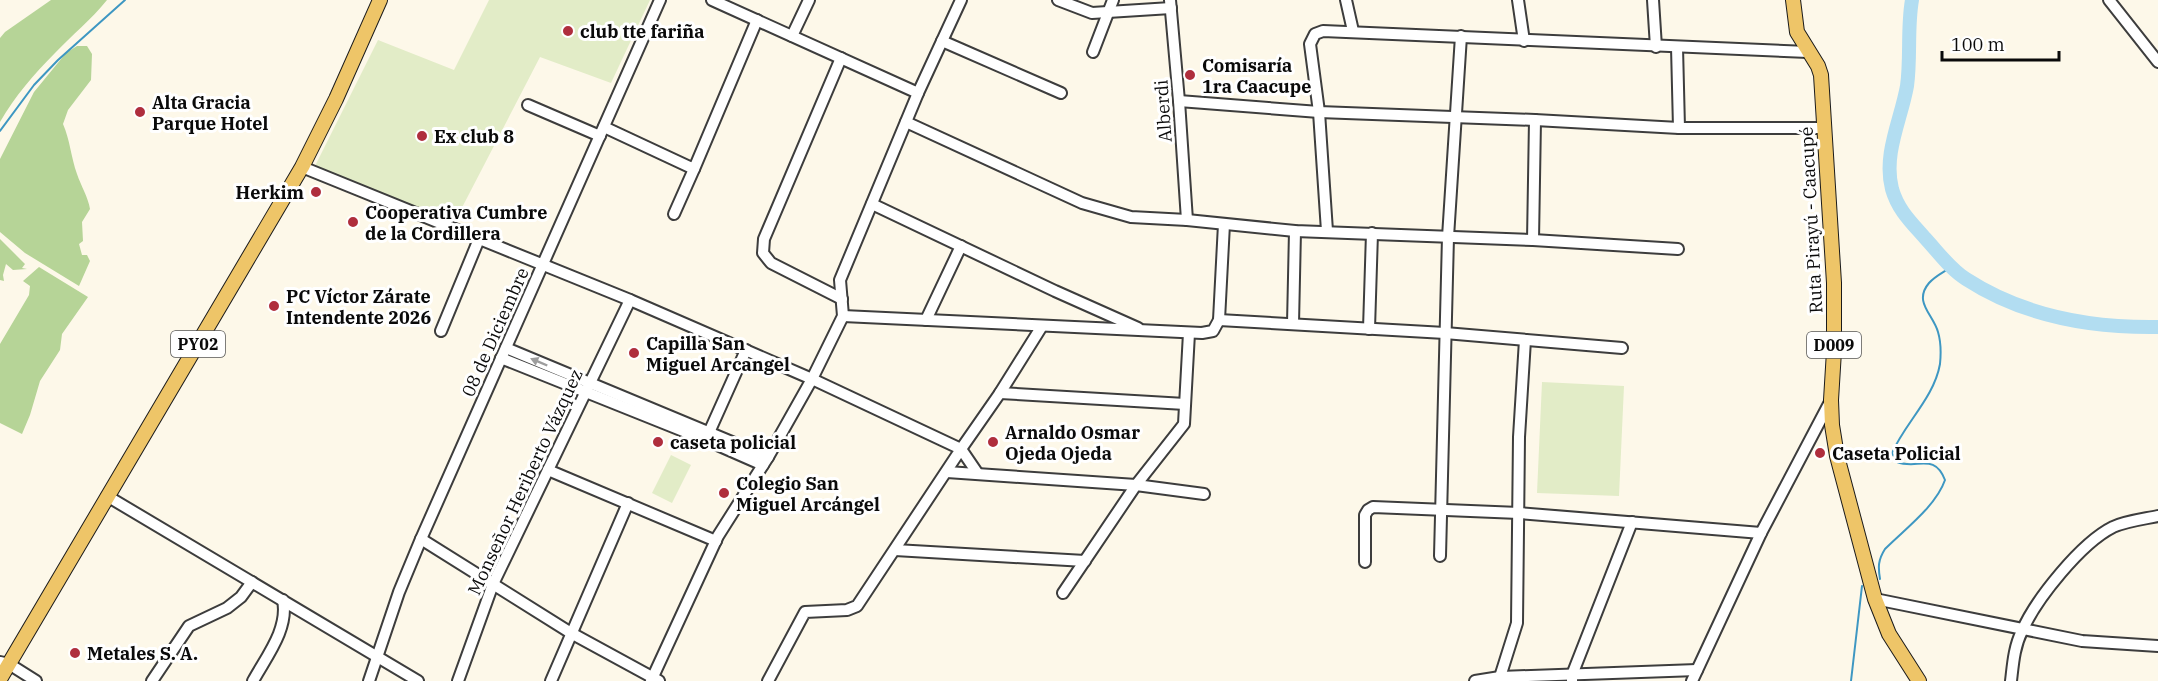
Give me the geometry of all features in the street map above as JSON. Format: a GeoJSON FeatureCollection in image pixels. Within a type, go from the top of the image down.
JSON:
{"type":"FeatureCollection","features":[{"type":"Feature","properties":{"kind":"main road","name":"PY02"},"geometry":{"type":"LineString","coordinates":[[0,679],[4,663],[107,496],[302,167],[336,99],[380,0]]}},
{"type":"Feature","properties":{"kind":"main road","name":"Ruta Pirayú - Caacupé"},"geometry":{"type":"LineString","coordinates":[[1793,0],[1797,32],[1821,75],[1834,283],[1831,400],[1837,456],[1875,599],[1889,634],[1919,681]]}},
{"type":"Feature","properties":{"kind":"street","name":"08 de Diciembre"},"geometry":{"type":"LineString","coordinates":[[369,681],[399,592],[421,539],[660,0]]}},
{"type":"Feature","properties":{"kind":"street"},"geometry":{"type":"LineString","coordinates":[[712,0],[918,93]]}},
{"type":"Feature","properties":{"kind":"street"},"geometry":{"type":"LineString","coordinates":[[792,36],[809,0]]}},
{"type":"Feature","properties":{"kind":"street"},"geometry":{"type":"LineString","coordinates":[[421,539],[571,633],[655,680],[716,541],[766,461],[812,379],[843,316],[840,280],[918,93],[961,0]]}},
{"type":"Feature","properties":{"kind":"street"},"geometry":{"type":"LineString","coordinates":[[1058,0],[1092,13],[1170,4]]}},
{"type":"Feature","properties":{"kind":"street"},"geometry":{"type":"LineString","coordinates":[[1093,52],[1113,0]]}},
{"type":"Feature","properties":{"kind":"street"},"geometry":{"type":"LineString","coordinates":[[1346,0],[1353,31]]}},
{"type":"Feature","properties":{"kind":"street"},"geometry":{"type":"LineString","coordinates":[[1518,0],[1524,40]]}},
{"type":"Feature","properties":{"kind":"street"},"geometry":{"type":"LineString","coordinates":[[1653,0],[1656,46]]}},
{"type":"Feature","properties":{"kind":"street"},"geometry":{"type":"LineString","coordinates":[[2109,0],[2158,62]]}},
{"type":"Feature","properties":{"kind":"street","name":"Alberdi"},"geometry":{"type":"LineString","coordinates":[[1170,4],[1187,220]]}},
{"type":"Feature","properties":{"kind":"street"},"geometry":{"type":"LineString","coordinates":[[674,214],[757,21]]}},
{"type":"Feature","properties":{"kind":"street"},"geometry":{"type":"LineString","coordinates":[[1327,231],[1319,112],[1310,44],[1316,34],[1323,31],[1808,52]]}},
{"type":"Feature","properties":{"kind":"street"},"geometry":{"type":"LineString","coordinates":[[1440,556],[1448,237],[1461,36]]}},
{"type":"Feature","properties":{"kind":"street"},"geometry":{"type":"LineString","coordinates":[[942,41],[1061,93]]}},
{"type":"Feature","properties":{"kind":"street"},"geometry":{"type":"LineString","coordinates":[[1677,47],[1679,128]]}},
{"type":"Feature","properties":{"kind":"street"},"geometry":{"type":"LineString","coordinates":[[841,58],[764,239],[763,253],[771,264],[842,299]]}},
{"type":"Feature","properties":{"kind":"street"},"geometry":{"type":"LineString","coordinates":[[1179,101],[1319,112],[1679,128],[1825,128]]}},
{"type":"Feature","properties":{"kind":"street"},"geometry":{"type":"LineString","coordinates":[[528,105],[602,131],[694,169]]}},
{"type":"Feature","properties":{"kind":"street"},"geometry":{"type":"LineString","coordinates":[[1533,240],[1535,120]]}},
{"type":"Feature","properties":{"kind":"street"},"geometry":{"type":"LineString","coordinates":[[906,122],[1082,203],[1131,217],[1295,231],[1533,240],[1678,249]]}},
{"type":"Feature","properties":{"kind":"street"},"geometry":{"type":"LineString","coordinates":[[302,167],[630,300],[812,379],[962,449],[978,474]]}},
{"type":"Feature","properties":{"kind":"street"},"geometry":{"type":"LineString","coordinates":[[872,204],[1145,331]]}},
{"type":"Feature","properties":{"kind":"street"},"geometry":{"type":"LineString","coordinates":[[843,316],[1189,333],[1213,332],[1219,320],[1224,224]]}},
{"type":"Feature","properties":{"kind":"street"},"geometry":{"type":"LineString","coordinates":[[1293,324],[1295,231]]}},
{"type":"Feature","properties":{"kind":"street"},"geometry":{"type":"LineString","coordinates":[[1369,328],[1372,233]]}},
{"type":"Feature","properties":{"kind":"street"},"geometry":{"type":"LineString","coordinates":[[441,331],[479,239]]}},
{"type":"Feature","properties":{"kind":"street"},"geometry":{"type":"LineString","coordinates":[[926,320],[961,246]]}},
{"type":"Feature","properties":{"kind":"street","name":"Monseñor Heriberto Vázquez"},"geometry":{"type":"LineString","coordinates":[[458,681],[493,584],[630,300]]}},
{"type":"Feature","properties":{"kind":"street"},"geometry":{"type":"LineString","coordinates":[[1219,320],[1445,333],[1622,348]]}},
{"type":"Feature","properties":{"kind":"street"},"geometry":{"type":"LineString","coordinates":[[768,681],[805,612],[847,610],[857,606],[1000,393],[1041,326]]}},
{"type":"Feature","properties":{"kind":"street"},"geometry":{"type":"LineString","coordinates":[[1063,593],[1136,485],[1184,424],[1189,333]]}},
{"type":"Feature","properties":{"kind":"street"},"geometry":{"type":"LineString","coordinates":[[1500,677],[1517,623],[1519,437],[1525,340]]}},
{"type":"Feature","properties":{"kind":"street"},"geometry":{"type":"LineString","coordinates":[[707,436],[746,350]]}},
{"type":"Feature","properties":{"kind":"street"},"geometry":{"type":"LineString","coordinates":[[503,353],[766,461]]}},
{"type":"Feature","properties":{"kind":"street"},"geometry":{"type":"LineString","coordinates":[[1000,393],[1185,404]]}},
{"type":"Feature","properties":{"kind":"street"},"geometry":{"type":"LineString","coordinates":[[1692,681],[1761,533],[1831,400]]}},
{"type":"Feature","properties":{"kind":"street"},"geometry":{"type":"LineString","coordinates":[[548,470],[716,541]]}},
{"type":"Feature","properties":{"kind":"street"},"geometry":{"type":"LineString","coordinates":[[948,472],[1136,485],[1204,494]]}},
{"type":"Feature","properties":{"kind":"street"},"geometry":{"type":"LineString","coordinates":[[107,496],[418,681]]}},
{"type":"Feature","properties":{"kind":"street"},"geometry":{"type":"LineString","coordinates":[[551,681],[628,503]]}},
{"type":"Feature","properties":{"kind":"street"},"geometry":{"type":"LineString","coordinates":[[1365,562],[1365,515],[1373,507],[1519,513],[1761,533]]}},
{"type":"Feature","properties":{"kind":"street"},"geometry":{"type":"LineString","coordinates":[[2012,681],[2016,647],[2022,630],[2038,603],[2075,557],[2113,527],[2158,516]]}},
{"type":"Feature","properties":{"kind":"street"},"geometry":{"type":"LineString","coordinates":[[1572,678],[1632,522]]}},
{"type":"Feature","properties":{"kind":"street"},"geometry":{"type":"LineString","coordinates":[[895,550],[1084,561]]}},
{"type":"Feature","properties":{"kind":"street"},"geometry":{"type":"LineString","coordinates":[[152,681],[189,626],[227,608],[241,597],[252,582]]}},
{"type":"Feature","properties":{"kind":"street"},"geometry":{"type":"LineString","coordinates":[[1875,599],[2082,641],[2158,646]]}},
{"type":"Feature","properties":{"kind":"street"},"geometry":{"type":"LineString","coordinates":[[253,681],[279,635],[286,613],[283,600]]}},
{"type":"Feature","properties":{"kind":"street"},"geometry":{"type":"LineString","coordinates":[[4,663],[36,681]]}},
{"type":"Feature","properties":{"kind":"street"},"geometry":{"type":"LineString","coordinates":[[1479,681],[1500,677],[1572,678],[1697,670]]}},
{"type":"Feature","properties":{"kind":"green space"},"geometry":{"type":"Polygon","coordinates":[[[51,0],[107,0],[32,77],[0,122],[0,38],[5,32],[51,0]]]}},
{"type":"Feature","properties":{"kind":"green space"},"geometry":{"type":"Polygon","coordinates":[[[489,0],[650,0],[611,83],[540,57],[454,223],[315,166],[378,40],[454,70],[489,0]]]}},
{"type":"Feature","properties":{"kind":"green space"},"geometry":{"type":"Polygon","coordinates":[[[77,46],[87,46],[92,54],[91,80],[68,110],[63,124],[75,168],[90,209],[82,222],[83,241],[79,244],[82,255],[87,255],[90,261],[79,286],[25,253],[0,232],[0,159],[34,92],[66,53],[77,46]]]}},
{"type":"Feature","properties":{"kind":"green space"},"geometry":{"type":"Polygon","coordinates":[[[0,239],[25,264],[22,268],[27,269],[13,270],[6,264],[4,281],[0,280],[0,239]]]}},
{"type":"Feature","properties":{"kind":"green space"},"geometry":{"type":"Polygon","coordinates":[[[39,267],[88,297],[62,334],[60,350],[40,381],[22,434],[0,423],[0,344],[29,295],[30,286],[23,281],[39,267]]]}},
{"type":"Feature","properties":{"kind":"green space"},"geometry":{"type":"Polygon","coordinates":[[[1542,382],[1624,386],[1619,496],[1537,493],[1542,382]]]}},
{"type":"Feature","properties":{"kind":"green space"},"geometry":{"type":"Polygon","coordinates":[[[671,455],[691,465],[672,503],[652,493],[671,455]]]}},
{"type":"Feature","properties":{"kind":"waterway"},"geometry":{"type":"LineString","coordinates":[[0,131],[34,85],[58,60],[125,0]]}},
{"type":"Feature","properties":{"kind":"waterway"},"geometry":{"type":"LineString","coordinates":[[1912,0],[1907,86],[1891,150],[1890,163],[1892,189],[1906,215],[1944,260],[1960,275],[1988,292],[2034,311],[2083,322],[2158,327]]}},
{"type":"Feature","properties":{"kind":"waterway"},"geometry":{"type":"LineString","coordinates":[[1880,579],[1879,564],[1885,549],[1935,499],[1945,480],[1936,466],[1897,462],[1892,453],[1926,399],[1937,376],[1940,364],[1940,340],[1936,326],[1923,302],[1923,296],[1929,283],[1951,267]]}},
{"type":"Feature","properties":{"kind":"waterway"},"geometry":{"type":"LineString","coordinates":[[1851,681],[1862,586]]}},
{"type":"Feature","properties":{"kind":"place","name":"club tte fariña"},"geometry":{"type":"Point","coordinates":[568,31]}},
{"type":"Feature","properties":{"kind":"place","name":"Comisaría 1ra Caacupe"},"geometry":{"type":"Point","coordinates":[1190,75]}},
{"type":"Feature","properties":{"kind":"place","name":"Alta Gracia Parque Hotel"},"geometry":{"type":"Point","coordinates":[140,112]}},
{"type":"Feature","properties":{"kind":"place","name":"Ex club 8"},"geometry":{"type":"Point","coordinates":[422,136]}},
{"type":"Feature","properties":{"kind":"place","name":"Herkim"},"geometry":{"type":"Point","coordinates":[316,192]}},
{"type":"Feature","properties":{"kind":"place","name":"Cooperativa Cumbre de la Cordillera"},"geometry":{"type":"Point","coordinates":[353,222]}},
{"type":"Feature","properties":{"kind":"place","name":"PC Víctor Zárate Intendente 2026"},"geometry":{"type":"Point","coordinates":[274,306]}},
{"type":"Feature","properties":{"kind":"place","name":"Capilla San Miguel Arcangel"},"geometry":{"type":"Point","coordinates":[634,353]}},
{"type":"Feature","properties":{"kind":"place","name":"caseta policial"},"geometry":{"type":"Point","coordinates":[658,442]}},
{"type":"Feature","properties":{"kind":"place","name":"Arnaldo Osmar Ojeda Ojeda"},"geometry":{"type":"Point","coordinates":[993,442]}},
{"type":"Feature","properties":{"kind":"place","name":"Caseta Policial"},"geometry":{"type":"Point","coordinates":[1820,453]}},
{"type":"Feature","properties":{"kind":"place","name":"Colegio San Miguel Arcángel"},"geometry":{"type":"Point","coordinates":[724,493]}},
{"type":"Feature","properties":{"kind":"place","name":"Metales S. A."},"geometry":{"type":"Point","coordinates":[75,653]}}]}
